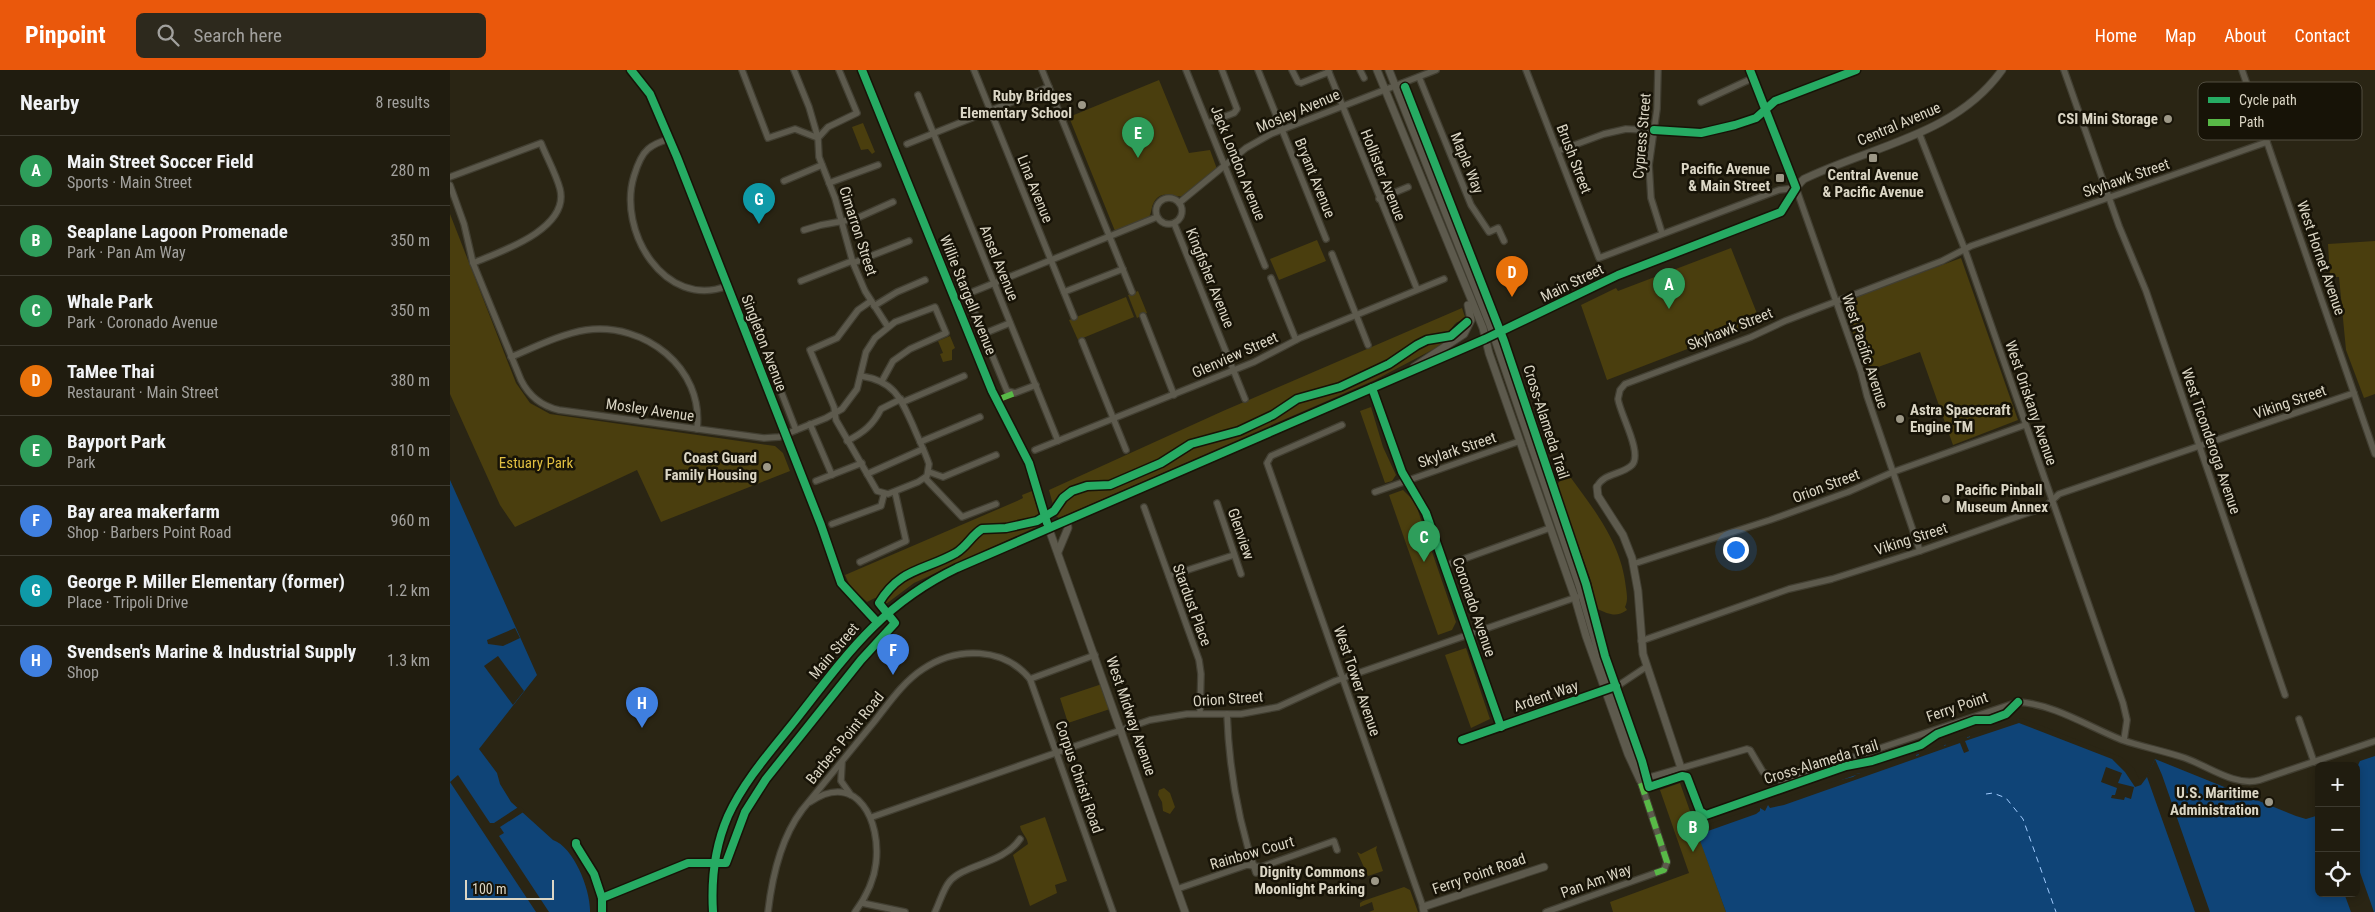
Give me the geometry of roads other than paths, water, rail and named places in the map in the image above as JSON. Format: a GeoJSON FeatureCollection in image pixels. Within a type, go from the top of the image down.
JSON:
{"type":"FeatureCollection","features":[{"type":"Feature","properties":{"kind":"street","name":"Singleton Avenue"},"geometry":{"type":"LineString","coordinates":[[631,70],[650,94],[669,138],[821,525],[841,583],[877,622]]}},
{"type":"Feature","properties":{"kind":"street"},"geometry":{"type":"LineString","coordinates":[[742,70],[768,138],[795,128],[818,138],[828,127],[857,114],[839,70]]}},
{"type":"Feature","properties":{"kind":"street","name":"Cimarron Street"},"geometry":{"type":"LineString","coordinates":[[794,70],[809,107],[818,138],[818,151],[852,262],[888,327]]}},
{"type":"Feature","properties":{"kind":"street","name":"Willie Stargell Avenue"},"geometry":{"type":"LineString","coordinates":[[862,70],[994,396],[1025,454],[1049,529]]}},
{"type":"Feature","properties":{"kind":"street","name":"Lina Avenue"},"geometry":{"type":"LineString","coordinates":[[974,70],[1074,317]]}},
{"type":"Feature","properties":{"kind":"street"},"geometry":{"type":"LineString","coordinates":[[1042,70],[1132,292]]}},
{"type":"Feature","properties":{"kind":"street","name":"Jack London Avenue"},"geometry":{"type":"LineString","coordinates":[[1186,70],[1265,266]]}},
{"type":"Feature","properties":{"kind":"street"},"geometry":{"type":"LineString","coordinates":[[1208,124],[1234,113],[1237,109],[1222,70]]}},
{"type":"Feature","properties":{"kind":"street","name":"Bryant Avenue"},"geometry":{"type":"LineString","coordinates":[[1258,70],[1326,239]]}},
{"type":"Feature","properties":{"kind":"street"},"geometry":{"type":"LineString","coordinates":[[1292,70],[1298,82],[1301,83],[1328,71]]}},
{"type":"Feature","properties":{"kind":"street"},"geometry":{"type":"LineString","coordinates":[[1360,70],[1364,78]]}},
{"type":"Feature","properties":{"kind":"street"},"geometry":{"type":"LineString","coordinates":[[1377,70],[1485,339],[1550,528],[1579,597]]}},
{"type":"Feature","properties":{"kind":"street"},"geometry":{"type":"LineString","coordinates":[[1389,70],[1493,336],[1608,689],[1636,761],[1640,780]]}},
{"type":"Feature","properties":{"kind":"street","name":"Mosley Avenue"},"geometry":{"type":"LineString","coordinates":[[1179,202],[1246,148],[1282,130],[1342,105],[1436,70]]}},
{"type":"Feature","properties":{"kind":"street","name":"Brush Street"},"geometry":{"type":"LineString","coordinates":[[1526,70],[1598,258]]}},
{"type":"Feature","properties":{"kind":"street","name":"Cypress Street"},"geometry":{"type":"LineString","coordinates":[[1658,70],[1657,109],[1649,165],[1649,181],[1655,215],[1662,234]]}},
{"type":"Feature","properties":{"kind":"street"},"geometry":{"type":"LineString","coordinates":[[1750,70],[1796,188]]}},
{"type":"Feature","properties":{"kind":"street"},"geometry":{"type":"LineString","coordinates":[[1558,151],[1626,129],[1684,133],[1718,130],[1756,118],[1775,101],[1856,70]]}},
{"type":"Feature","properties":{"kind":"street","name":"Central Avenue"},"geometry":{"type":"LineString","coordinates":[[1796,188],[1804,179],[1817,172],[1919,133],[1946,120],[1983,92],[2002,70]]}},
{"type":"Feature","properties":{"kind":"street","name":"West Ticonderoga Avenue"},"geometry":{"type":"LineString","coordinates":[[2064,70],[2200,446],[2285,695]]}},
{"type":"Feature","properties":{"kind":"street","name":"West Hornet Avenue"},"geometry":{"type":"LineString","coordinates":[[2242,70],[2246,82]]}},
{"type":"Feature","properties":{"kind":"street","name":"Hollister Avenue"},"geometry":{"type":"LineString","coordinates":[[1328,71],[1417,290]]}},
{"type":"Feature","properties":{"kind":"street","name":"Maple Way"},"geometry":{"type":"LineString","coordinates":[[1419,77],[1471,205],[1489,232],[1498,228],[1504,241]]}},
{"type":"Feature","properties":{"kind":"street"},"geometry":{"type":"LineString","coordinates":[[1701,102],[1753,78]]}},
{"type":"Feature","properties":{"kind":"street"},"geometry":{"type":"LineString","coordinates":[[907,144],[1049,87]]}},
{"type":"Feature","properties":{"kind":"street","name":"Ansel Avenue"},"geometry":{"type":"LineString","coordinates":[[918,95],[1058,441]]}},
{"type":"Feature","properties":{"kind":"street","name":"West Oriskany Avenue"},"geometry":{"type":"LineString","coordinates":[[1919,133],[1965,250],[2126,712],[2127,729],[2124,740]]}},
{"type":"Feature","properties":{"kind":"street"},"geometry":{"type":"LineString","coordinates":[[669,138],[648,148],[635,170],[630,203],[632,223],[637,237],[655,265],[669,278],[684,287],[706,292],[727,286]]}},
{"type":"Feature","properties":{"kind":"street","name":"Skyhawk Street"},"geometry":{"type":"LineString","coordinates":[[1597,487],[1601,480],[1629,467],[1635,460],[1635,451],[1618,399],[1620,390],[1625,384],[1751,338],[1785,321],[1993,238],[2267,142]]}},
{"type":"Feature","properties":{"kind":"street","name":"West Hornet Avenue"},"geometry":{"type":"LineString","coordinates":[[2267,142],[2375,454]]}},
{"type":"Feature","properties":{"kind":"street"},"geometry":{"type":"LineString","coordinates":[[450,177],[541,143],[560,190],[561,203],[546,224],[532,237],[473,263]]}},
{"type":"Feature","properties":{"kind":"street"},"geometry":{"type":"LineString","coordinates":[[784,181],[822,165]]}},
{"type":"Feature","properties":{"kind":"street"},"geometry":{"type":"LineString","coordinates":[[829,183],[878,165]]}},
{"type":"Feature","properties":{"kind":"street","name":"Mosley Avenue"},"geometry":{"type":"LineString","coordinates":[[450,185],[464,224],[473,263],[511,357],[529,394],[540,403],[552,409],[764,438],[785,435],[835,414],[854,396],[861,376],[863,361],[870,345],[888,327],[935,307],[946,333],[910,349],[896,359],[882,382]]}},
{"type":"Feature","properties":{"kind":"street"},"geometry":{"type":"LineString","coordinates":[[1379,199],[1408,188]]}},
{"type":"Feature","properties":{"kind":"street","name":"Main Street"},"geometry":{"type":"LineString","coordinates":[[713,912],[713,882],[716,855],[723,829],[735,803],[760,765],[843,660],[877,622],[909,596],[943,575],[1493,336],[1618,276],[1774,216],[1786,207],[1796,188]]}},
{"type":"Feature","properties":{"kind":"street","name":"Main Street"},"geometry":{"type":"LineString","coordinates":[[1598,258],[1780,190],[1796,188]]}},
{"type":"Feature","properties":{"kind":"street","name":"West Pacific Avenue"},"geometry":{"type":"LineString","coordinates":[[1796,188],[1920,551]]}},
{"type":"Feature","properties":{"kind":"street"},"geometry":{"type":"LineString","coordinates":[[1171,198],[1179,202],[1182,214],[1174,223],[1164,223],[1157,217],[1157,206],[1163,199],[1171,198]]}},
{"type":"Feature","properties":{"kind":"street"},"geometry":{"type":"LineString","coordinates":[[804,230],[821,224],[856,219],[893,202]]}},
{"type":"Feature","properties":{"kind":"street"},"geometry":{"type":"LineString","coordinates":[[955,299],[1157,217]]}},
{"type":"Feature","properties":{"kind":"street","name":"Kingfisher Avenue"},"geometry":{"type":"LineString","coordinates":[[1174,223],[1245,399]]}},
{"type":"Feature","properties":{"kind":"street"},"geometry":{"type":"LineString","coordinates":[[1404,374],[1434,352],[1460,338],[1467,330],[1471,320],[1470,309],[1440,236],[1442,230]]}},
{"type":"Feature","properties":{"kind":"street"},"geometry":{"type":"LineString","coordinates":[[801,281],[909,241]]}},
{"type":"Feature","properties":{"kind":"street"},"geometry":{"type":"LineString","coordinates":[[1332,254],[1368,345]]}},
{"type":"Feature","properties":{"kind":"street"},"geometry":{"type":"LineString","coordinates":[[1064,292],[1123,268]]}},
{"type":"Feature","properties":{"kind":"street"},"geometry":{"type":"LineString","coordinates":[[1271,278],[1296,340]]}},
{"type":"Feature","properties":{"kind":"street","name":"Glenview Street"},"geometry":{"type":"LineString","coordinates":[[1035,450],[1254,362],[1296,340],[1444,279]]}},
{"type":"Feature","properties":{"kind":"street"},"geometry":{"type":"LineString","coordinates":[[925,280],[858,310],[837,338],[810,350],[834,407],[835,414],[847,441],[862,463],[877,491],[884,494],[895,492],[927,475],[943,477],[996,456]]}},
{"type":"Feature","properties":{"kind":"street"},"geometry":{"type":"LineString","coordinates":[[973,309],[1007,391],[1015,393],[1036,385]]}},
{"type":"Feature","properties":{"kind":"street"},"geometry":{"type":"LineString","coordinates":[[1143,316],[1174,395]]}},
{"type":"Feature","properties":{"kind":"street"},"geometry":{"type":"LineString","coordinates":[[983,334],[1010,323]]}},
{"type":"Feature","properties":{"kind":"street"},"geometry":{"type":"LineString","coordinates":[[511,357],[563,336],[586,330],[613,330],[641,338],[666,353],[686,376],[697,401],[697,429]]}},
{"type":"Feature","properties":{"kind":"street"},"geometry":{"type":"LineString","coordinates":[[1082,341],[1126,450]]}},
{"type":"Feature","properties":{"kind":"street"},"geometry":{"type":"LineString","coordinates":[[770,363],[796,430]]}},
{"type":"Feature","properties":{"kind":"street"},"geometry":{"type":"LineString","coordinates":[[861,376],[882,382],[896,392],[902,401],[929,464],[927,475]]}},
{"type":"Feature","properties":{"kind":"street"},"geometry":{"type":"LineString","coordinates":[[847,441],[864,432],[877,418],[881,409],[964,376]]}},
{"type":"Feature","properties":{"kind":"street","name":"Coronado Avenue"},"geometry":{"type":"LineString","coordinates":[[1372,388],[1407,481],[1426,513],[1501,727]]}},
{"type":"Feature","properties":{"kind":"street","name":"Viking Street"},"geometry":{"type":"LineString","coordinates":[[1641,641],[1789,589],[1826,580],[1920,551],[2045,507],[2059,494],[2354,393]]}},
{"type":"Feature","properties":{"kind":"street"},"geometry":{"type":"LineString","coordinates":[[920,442],[980,417]]}},
{"type":"Feature","properties":{"kind":"street"},"geometry":{"type":"LineString","coordinates":[[810,424],[832,475]]}},
{"type":"Feature","properties":{"kind":"street","name":"West Tower Avenue"},"geometry":{"type":"LineString","coordinates":[[1342,425],[1267,459],[1268,468],[1423,910]]}},
{"type":"Feature","properties":{"kind":"street","name":"Orion Street"},"geometry":{"type":"LineString","coordinates":[[1634,564],[1779,517],[1848,492],[1893,472],[2025,425]]}},
{"type":"Feature","properties":{"kind":"street","name":"Skylark Street"},"geometry":{"type":"LineString","coordinates":[[1375,492],[1520,442]]}},
{"type":"Feature","properties":{"kind":"street"},"geometry":{"type":"LineString","coordinates":[[868,474],[923,449]]}},
{"type":"Feature","properties":{"kind":"street"},"geometry":{"type":"LineString","coordinates":[[816,481],[862,463]]}},
{"type":"Feature","properties":{"kind":"street"},"geometry":{"type":"LineString","coordinates":[[927,475],[962,517],[996,504]]}},
{"type":"Feature","properties":{"kind":"street"},"geometry":{"type":"LineString","coordinates":[[1597,487],[1598,496],[1623,535],[1634,564],[1641,641],[1646,667],[1681,768]]}},
{"type":"Feature","properties":{"kind":"street"},"geometry":{"type":"LineString","coordinates":[[860,562],[906,540],[895,492]]}},
{"type":"Feature","properties":{"kind":"street"},"geometry":{"type":"LineString","coordinates":[[832,524],[881,506],[884,494]]}},
{"type":"Feature","properties":{"kind":"street","name":"Glenview"},"geometry":{"type":"LineString","coordinates":[[1216,503],[1241,574]]}},
{"type":"Feature","properties":{"kind":"street","name":"Stardust Place"},"geometry":{"type":"LineString","coordinates":[[1144,507],[1201,667],[1200,713]]}},
{"type":"Feature","properties":{"kind":"street"},"geometry":{"type":"LineString","coordinates":[[1058,552],[1068,528],[1067,521]]}},
{"type":"Feature","properties":{"kind":"street"},"geometry":{"type":"LineString","coordinates":[[1444,566],[1550,528]]}},
{"type":"Feature","properties":{"kind":"street","name":"West Midway Avenue"},"geometry":{"type":"LineString","coordinates":[[1049,529],[1185,912]]}},
{"type":"Feature","properties":{"kind":"street"},"geometry":{"type":"LineString","coordinates":[[1169,576],[1234,555]]}},
{"type":"Feature","properties":{"kind":"street","name":"Orion Street"},"geometry":{"type":"LineString","coordinates":[[872,817],[1163,717],[1200,713],[1254,712],[1278,707],[1342,678],[1579,597]]}},
{"type":"Feature","properties":{"kind":"street","name":"Barbers Point Road"},"geometry":{"type":"LineString","coordinates":[[768,912],[774,875],[791,826],[806,804],[900,690],[924,668],[944,658],[964,654],[991,654],[1008,660]]}},
{"type":"Feature","properties":{"kind":"street"},"geometry":{"type":"LineString","coordinates":[[1030,680],[1095,655]]}},
{"type":"Feature","properties":{"kind":"street","name":"Corpus Christi Road"},"geometry":{"type":"LineString","coordinates":[[1008,660],[1017,666],[1030,680],[1113,912]]}},
{"type":"Feature","properties":{"kind":"street","name":"Ardent Way"},"geometry":{"type":"LineString","coordinates":[[1462,740],[1608,689],[1646,667]]}},
{"type":"Feature","properties":{"kind":"street","name":"Ferry Point"},"geometry":{"type":"LineString","coordinates":[[1640,780],[1747,749],[1750,750],[1763,772],[1778,780],[1787,781],[2018,702],[2028,703],[2062,714],[2124,740],[2184,758],[2239,781],[2249,782],[2375,741]]}},
{"type":"Feature","properties":{"kind":"street"},"geometry":{"type":"LineString","coordinates":[[1227,714],[1228,747],[1235,798],[1256,873]]}},
{"type":"Feature","properties":{"kind":"street"},"geometry":{"type":"LineString","coordinates":[[2299,719],[2314,762]]}},
{"type":"Feature","properties":{"kind":"street"},"geometry":{"type":"LineString","coordinates":[[843,760],[841,781],[851,795],[863,803],[872,817],[876,841],[876,864],[870,885],[862,903],[855,912]]}},
{"type":"Feature","properties":{"kind":"street","name":"Pan Am Way"},"geometry":{"type":"LineString","coordinates":[[1546,912],[1664,870],[1667,862],[1640,780]]}},
{"type":"Feature","properties":{"kind":"street"},"geometry":{"type":"LineString","coordinates":[[806,804],[828,794],[851,795]]}},
{"type":"Feature","properties":{"kind":"street"},"geometry":{"type":"LineString","coordinates":[[935,912],[951,880],[1012,848],[1020,839]]}},
{"type":"Feature","properties":{"kind":"street","name":"Rainbow Court"},"geometry":{"type":"LineString","coordinates":[[1177,889],[1247,864],[1261,867],[1334,841],[1337,850]]}},
{"type":"Feature","properties":{"kind":"street","name":"Ferry Point Road"},"geometry":{"type":"LineString","coordinates":[[1423,910],[1544,867]]}},
{"type":"Feature","properties":{"kind":"street"},"geometry":{"type":"LineString","coordinates":[[862,903],[905,912]]}},
{"type":"Feature","properties":{"kind":"water"},"geometry":{"type":"Polygon","coordinates":[[[450,480],[537,675],[479,749],[497,773],[500,784],[511,802],[568,851],[580,871],[588,893],[590,912],[450,912],[450,480]]]}},
{"type":"Feature","properties":{"kind":"water"},"geometry":{"type":"Polygon","coordinates":[[[2020,719],[2121,760],[2137,782],[2147,776],[2155,759],[2296,816],[2306,819],[2315,816],[2315,897],[2360,897],[2360,762],[2375,756],[2375,912],[1726,912],[1698,835],[1702,830],[1759,808],[1856,775],[1856,773],[1861,774],[2020,719]]]}},
{"type":"Feature","properties":{"kind":"place","name":"Ruby Bridges Elementary School"},"geometry":{"type":"Point","coordinates":[1082,105]}},
{"type":"Feature","properties":{"kind":"place","name":"CSI Mini Storage"},"geometry":{"type":"Point","coordinates":[2168,119]}},
{"type":"Feature","properties":{"kind":"place","name":"Bayport Park"},"geometry":{"type":"Point","coordinates":[1138,158]}},
{"type":"Feature","properties":{"kind":"place","name":"Central Avenue & Pacific Avenue"},"geometry":{"type":"Point","coordinates":[1873,158]}},
{"type":"Feature","properties":{"kind":"place","name":"Pacific Avenue & Main Street"},"geometry":{"type":"Point","coordinates":[1780,178]}},
{"type":"Feature","properties":{"kind":"place","name":"George P. Miller Elementary (former)"},"geometry":{"type":"Point","coordinates":[759,224]}},
{"type":"Feature","properties":{"kind":"place","name":"TaMee Thai"},"geometry":{"type":"Point","coordinates":[1512,297]}},
{"type":"Feature","properties":{"kind":"place","name":"Main Street Soccer Field"},"geometry":{"type":"Point","coordinates":[1669,309]}},
{"type":"Feature","properties":{"kind":"place","name":"Astra Spacecraft Engine TM"},"geometry":{"type":"Point","coordinates":[1900,419]}},
{"type":"Feature","properties":{"kind":"place","name":"Coast Guard Family Housing"},"geometry":{"type":"Point","coordinates":[767,467]}},
{"type":"Feature","properties":{"kind":"place","name":"Pacific Pinball Museum Annex"},"geometry":{"type":"Point","coordinates":[1946,499]}},
{"type":"Feature","properties":{"kind":"place","name":"Whale Park"},"geometry":{"type":"Point","coordinates":[1424,562]}},
{"type":"Feature","properties":{"kind":"place","name":"Bay area makerfarm"},"geometry":{"type":"Point","coordinates":[893,675]}},
{"type":"Feature","properties":{"kind":"place","name":"Svendsen's Marine & Industrial Supply"},"geometry":{"type":"Point","coordinates":[642,728]}},
{"type":"Feature","properties":{"kind":"place","name":"U.S. Maritime Administration"},"geometry":{"type":"Point","coordinates":[2269,802]}},
{"type":"Feature","properties":{"kind":"place","name":"Seaplane Lagoon Promenade"},"geometry":{"type":"Point","coordinates":[1693,852]}},
{"type":"Feature","properties":{"kind":"place","name":"Dignity Commons Moonlight Parking"},"geometry":{"type":"Point","coordinates":[1375,881]}},
{"type":"Feature","properties":{"kind":"park label","name":"Estuary Park"},"geometry":{"type":"Point","coordinates":[536,463]}}]}
